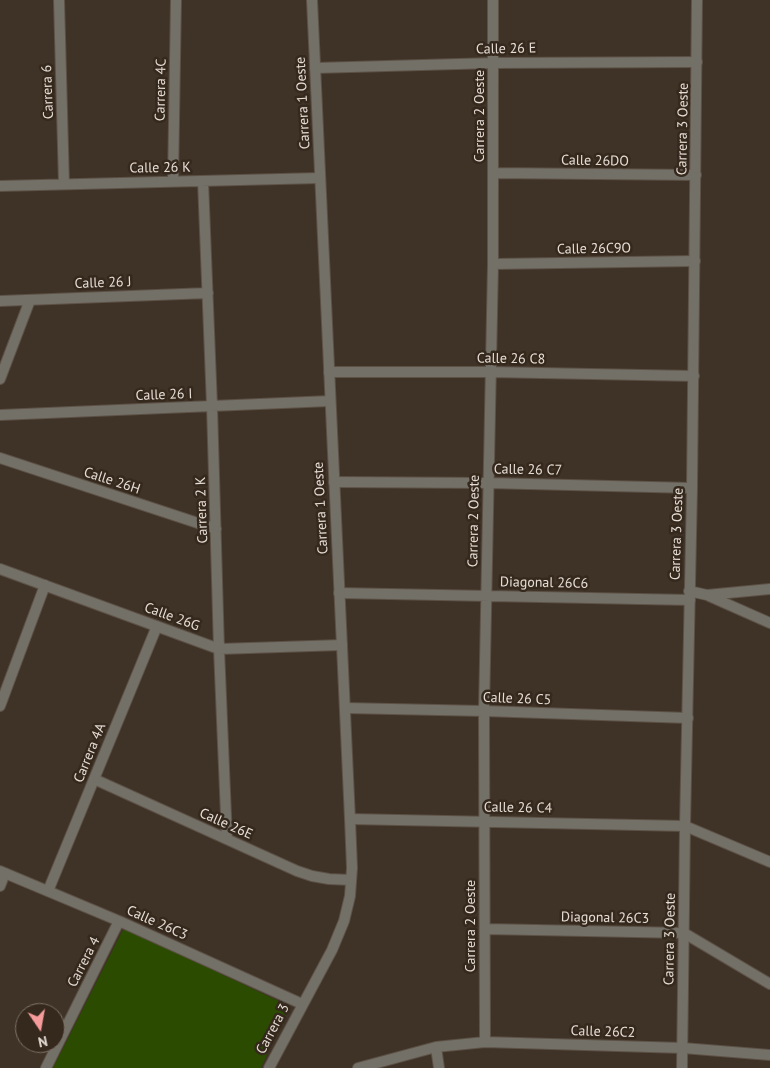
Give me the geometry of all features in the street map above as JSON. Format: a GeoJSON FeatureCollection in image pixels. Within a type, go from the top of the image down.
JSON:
{"type":"FeatureCollection","features":[{"type":"Feature","properties":{"kind":"street","name":"Carrera 6"},"geometry":{"type":"LineString","coordinates":[[59,0],[64,184]]}},
{"type":"Feature","properties":{"kind":"street","name":"Carrera 4C"},"geometry":{"type":"LineString","coordinates":[[173,181],[176,0]]}},
{"type":"Feature","properties":{"kind":"street","name":"Carrera 1 Oeste"},"geometry":{"type":"LineString","coordinates":[[302,1004],[332,950],[344,921],[350,896],[351,880],[350,819],[312,0]]}},
{"type":"Feature","properties":{"kind":"street","name":"Carrera 2 Oeste"},"geometry":{"type":"LineString","coordinates":[[485,1042],[484,711],[493,264],[493,0]]}},
{"type":"Feature","properties":{"kind":"street","name":"Carrera 3 Oeste"},"geometry":{"type":"LineString","coordinates":[[682,1068],[694,376],[697,0]]}},
{"type":"Feature","properties":{"kind":"street","name":"Calle 26 E"},"geometry":{"type":"LineString","coordinates":[[315,68],[494,63],[697,62]]}},
{"type":"Feature","properties":{"kind":"street","name":"Calle 26DO"},"geometry":{"type":"LineString","coordinates":[[493,173],[696,176]]}},
{"type":"Feature","properties":{"kind":"street","name":"Calle 26 K"},"geometry":{"type":"LineString","coordinates":[[0,186],[320,178]]}},
{"type":"Feature","properties":{"kind":"street","name":"Carrera 2 K"},"geometry":{"type":"LineString","coordinates":[[203,181],[227,839]]}},
{"type":"Feature","properties":{"kind":"street","name":"Calle 26C9O"},"geometry":{"type":"LineString","coordinates":[[493,264],[695,261]]}},
{"type":"Feature","properties":{"kind":"street","name":"Calle 26 J"},"geometry":{"type":"LineString","coordinates":[[0,301],[208,292]]}},
{"type":"Feature","properties":{"kind":"street"},"geometry":{"type":"LineString","coordinates":[[0,379],[30,300]]}},
{"type":"Feature","properties":{"kind":"street","name":"Calle 26 C8"},"geometry":{"type":"LineString","coordinates":[[329,372],[490,372],[694,376]]}},
{"type":"Feature","properties":{"kind":"street","name":"Calle 26 I"},"geometry":{"type":"LineString","coordinates":[[0,415],[330,401]]}},
{"type":"Feature","properties":{"kind":"street","name":"Calle 26H"},"geometry":{"type":"LineString","coordinates":[[0,458],[216,530]]}},
{"type":"Feature","properties":{"kind":"street","name":"Calle 26 C7"},"geometry":{"type":"LineString","coordinates":[[334,482],[488,483],[692,488]]}},
{"type":"Feature","properties":{"kind":"street","name":"Calle 26G"},"geometry":{"type":"LineString","coordinates":[[0,569],[219,649],[342,645]]}},
{"type":"Feature","properties":{"kind":"street"},"geometry":{"type":"LineString","coordinates":[[0,706],[45,585]]}},
{"type":"Feature","properties":{"kind":"street","name":"Diagonal 26C6"},"geometry":{"type":"LineString","coordinates":[[339,593],[486,596],[707,595],[770,589]]}},
{"type":"Feature","properties":{"kind":"street","name":"Diagonal 26C6"},"geometry":{"type":"LineString","coordinates":[[707,595],[770,623]]}},
{"type":"Feature","properties":{"kind":"street","name":"Carrera 4A"},"geometry":{"type":"LineString","coordinates":[[48,891],[157,626]]}},
{"type":"Feature","properties":{"kind":"street","name":"Calle 26 C5"},"geometry":{"type":"LineString","coordinates":[[345,708],[688,718]]}},
{"type":"Feature","properties":{"kind":"street","name":"Calle 26E"},"geometry":{"type":"LineString","coordinates":[[94,779],[296,871],[329,879],[351,880]]}},
{"type":"Feature","properties":{"kind":"street","name":"Calle 26 C4"},"geometry":{"type":"LineString","coordinates":[[350,819],[685,826]]}},
{"type":"Feature","properties":{"kind":"street"},"geometry":{"type":"LineString","coordinates":[[685,826],[770,862]]}},
{"type":"Feature","properties":{"kind":"street"},"geometry":{"type":"LineString","coordinates":[[0,886],[3,872]]}},
{"type":"Feature","properties":{"kind":"street","name":"Calle 26C3"},"geometry":{"type":"LineString","coordinates":[[3,872],[120,921],[302,1004]]}},
{"type":"Feature","properties":{"kind":"street","name":"Carrera 4"},"geometry":{"type":"LineString","coordinates":[[46,1068],[120,921]]}},
{"type":"Feature","properties":{"kind":"street","name":"Diagonal 26C3"},"geometry":{"type":"LineString","coordinates":[[485,929],[684,933],[770,984]]}},
{"type":"Feature","properties":{"kind":"street","name":"Carrera 3"},"geometry":{"type":"LineString","coordinates":[[269,1068],[302,1004]]}},
{"type":"Feature","properties":{"kind":"street","name":"Calle 26C2"},"geometry":{"type":"LineString","coordinates":[[436,1047],[485,1042],[683,1048],[770,1055]]}},
{"type":"Feature","properties":{"kind":"street"},"geometry":{"type":"LineString","coordinates":[[358,1068],[436,1047],[439,1068]]}},
{"type":"Feature","properties":{"kind":"green space"},"geometry":{"type":"Polygon","coordinates":[[[124,928],[289,1006],[261,1068],[53,1068],[61,1053],[65,1053],[65,1044],[124,928]]]}}]}
